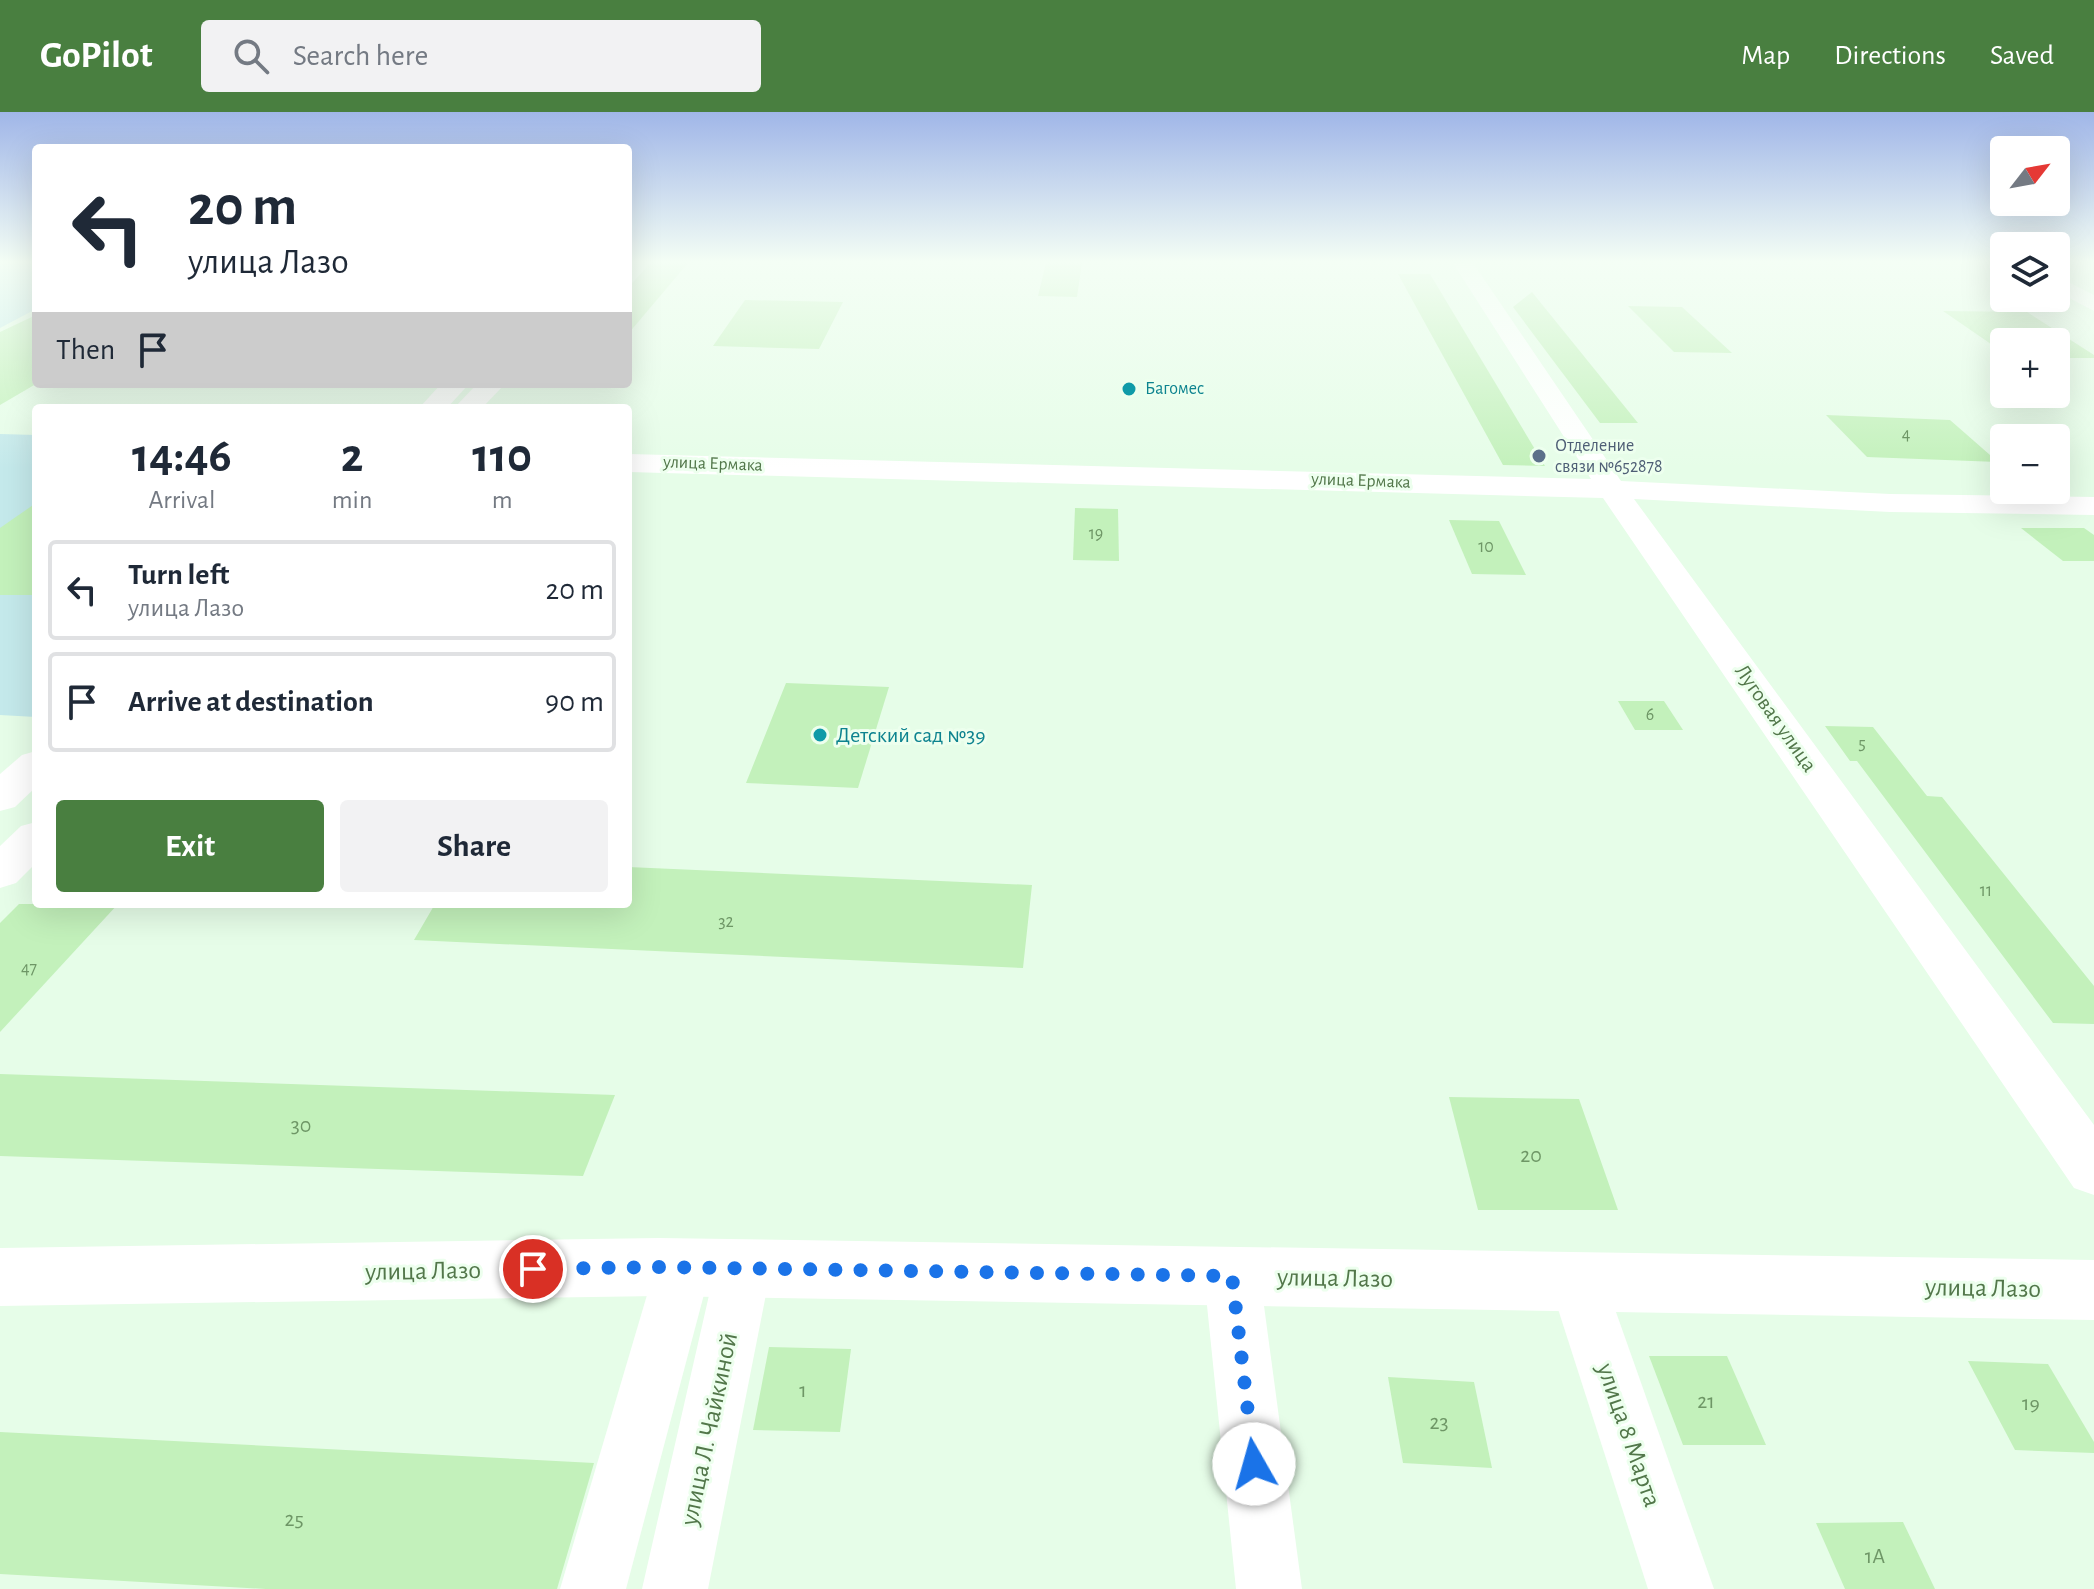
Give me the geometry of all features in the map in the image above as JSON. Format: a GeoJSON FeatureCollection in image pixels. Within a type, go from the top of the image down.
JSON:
{"type":"FeatureCollection","features":[{"type":"Feature","properties":{"kind":"street","name":"Луговая улица"},"geometry":{"type":"LineString","coordinates":[[1508,332],[1612,489],[2094,1170]]}},
{"type":"Feature","properties":{"kind":"street"},"geometry":{"type":"LineString","coordinates":[[436,404],[452,388]]}},
{"type":"Feature","properties":{"kind":"street"},"geometry":{"type":"LineString","coordinates":[[471,404],[488,388]]}},
{"type":"Feature","properties":{"kind":"street","name":"улица Ермака"},"geometry":{"type":"LineString","coordinates":[[632,463],[1612,489],[1890,503],[2094,506]]}},
{"type":"Feature","properties":{"kind":"street"},"geometry":{"type":"LineString","coordinates":[[0,797],[32,768]]}},
{"type":"Feature","properties":{"kind":"street"},"geometry":{"type":"LineString","coordinates":[[0,872],[32,841]]}},
{"type":"Feature","properties":{"kind":"street"},"geometry":{"type":"LineString","coordinates":[[593,1589],[683,1268]]}},
{"type":"Feature","properties":{"kind":"street","name":"улица Лазо"},"geometry":{"type":"LineString","coordinates":[[0,1277],[683,1268],[2094,1290]]}},
{"type":"Feature","properties":{"kind":"street","name":"улица Л. Чайкиной"},"geometry":{"type":"LineString","coordinates":[[675,1589],[743,1269]]}},
{"type":"Feature","properties":{"kind":"street"},"geometry":{"type":"LineString","coordinates":[[1232,1276],[1269,1589]]}},
{"type":"Feature","properties":{"kind":"street","name":"улица 8 Марта"},"geometry":{"type":"LineString","coordinates":[[1577,1281],[1681,1589]]}},
{"type":"Feature","properties":{"kind":"shaded area"},"geometry":{"type":"Polygon","coordinates":[[[0,434],[32,435],[32,717],[0,715],[0,434]]]}},
{"type":"Feature","properties":{"kind":"building"},"geometry":{"type":"Polygon","coordinates":[[[0,332],[32,332],[32,386],[0,405],[0,332]]]}},
{"type":"Feature","properties":{"kind":"building"},"geometry":{"type":"Polygon","coordinates":[[[723,332],[828,332],[819,349],[713,346],[723,332]]]}},
{"type":"Feature","properties":{"kind":"building"},"geometry":{"type":"Polygon","coordinates":[[[1430,332],[1465,332],[1545,466],[1503,465],[1430,332]]]}},
{"type":"Feature","properties":{"kind":"building"},"geometry":{"type":"Polygon","coordinates":[[[1532,332],[1564,332],[1638,423],[1600,423],[1532,332]]]}},
{"type":"Feature","properties":{"kind":"building"},"geometry":{"type":"Polygon","coordinates":[[[1654,332],[1709,332],[1732,353],[1674,352],[1654,332]]]}},
{"type":"Feature","properties":{"kind":"building"},"geometry":{"type":"Polygon","coordinates":[[[1973,332],[1990,332],[1990,343],[1973,332]]]}},
{"type":"Feature","properties":{"kind":"building"},"geometry":{"type":"Polygon","coordinates":[[[2070,340],[2094,355],[2094,358],[2070,358],[2070,340]]]}},
{"type":"Feature","properties":{"kind":"building"},"geometry":{"type":"Polygon","coordinates":[[[1826,415],[1950,420],[1990,455],[1990,462],[1867,457],[1826,415]]]}},
{"type":"Feature","properties":{"kind":"building"},"geometry":{"type":"Polygon","coordinates":[[[32,506],[32,595],[0,595],[0,528],[32,506]]]}},
{"type":"Feature","properties":{"kind":"building"},"geometry":{"type":"Polygon","coordinates":[[[1075,508],[1118,509],[1119,561],[1073,560],[1075,508]]]}},
{"type":"Feature","properties":{"kind":"building"},"geometry":{"type":"Polygon","coordinates":[[[1449,520],[1499,521],[1526,575],[1472,574],[1449,520]]]}},
{"type":"Feature","properties":{"kind":"building"},"geometry":{"type":"Polygon","coordinates":[[[2021,528],[2084,528],[2094,535],[2094,561],[2063,561],[2021,528]]]}},
{"type":"Feature","properties":{"kind":"building","name":"Детский сад №39"},"geometry":{"type":"Polygon","coordinates":[[[786,683],[889,687],[858,788],[746,783],[786,683]]]}},
{"type":"Feature","properties":{"kind":"building"},"geometry":{"type":"Polygon","coordinates":[[[1618,701],[1664,701],[1683,730],[1635,730],[1618,701]]]}},
{"type":"Feature","properties":{"kind":"building"},"geometry":{"type":"Polygon","coordinates":[[[1825,726],[1873,727],[1927,796],[1942,797],[2094,986],[2094,1024],[2053,1023],[1857,761],[1850,761],[1825,726]]]}},
{"type":"Feature","properties":{"kind":"building"},"geometry":{"type":"Polygon","coordinates":[[[632,867],[1032,885],[1023,968],[414,940],[433,908],[632,908],[632,867]]]}},
{"type":"Feature","properties":{"kind":"building"},"geometry":{"type":"Polygon","coordinates":[[[19,904],[32,904],[32,908],[114,908],[0,1032],[0,923],[19,904]]]}},
{"type":"Feature","properties":{"kind":"building"},"geometry":{"type":"Polygon","coordinates":[[[0,1074],[615,1095],[583,1176],[0,1156],[0,1074]]]}},
{"type":"Feature","properties":{"kind":"building"},"geometry":{"type":"Polygon","coordinates":[[[1449,1097],[1579,1099],[1618,1210],[1478,1210],[1449,1097]]]}},
{"type":"Feature","properties":{"kind":"building"},"geometry":{"type":"Polygon","coordinates":[[[769,1347],[851,1349],[840,1432],[753,1430],[769,1347]]]}},
{"type":"Feature","properties":{"kind":"building"},"geometry":{"type":"Polygon","coordinates":[[[1649,1356],[1727,1356],[1766,1445],[1683,1445],[1649,1356]]]}},
{"type":"Feature","properties":{"kind":"building"},"geometry":{"type":"Polygon","coordinates":[[[1968,1361],[2048,1364],[2094,1442],[2094,1453],[2015,1450],[1968,1361]]]}},
{"type":"Feature","properties":{"kind":"building"},"geometry":{"type":"Polygon","coordinates":[[[1388,1377],[1474,1382],[1492,1468],[1403,1463],[1388,1377]]]}},
{"type":"Feature","properties":{"kind":"building"},"geometry":{"type":"Polygon","coordinates":[[[0,1432],[594,1463],[557,1589],[266,1589],[0,1574],[0,1432]]]}},
{"type":"Feature","properties":{"kind":"building"},"geometry":{"type":"Polygon","coordinates":[[[1903,1522],[1935,1589],[1845,1589],[1816,1523],[1903,1522]]]}},
{"type":"Feature","properties":{"kind":"place","name":"Багомес"},"geometry":{"type":"Point","coordinates":[1129,389]}},
{"type":"Feature","properties":{"kind":"place","name":"Отделение связи №652878"},"geometry":{"type":"Point","coordinates":[1539,456]}},
{"type":"Feature","properties":{"kind":"place","name":"Детский сад №39"},"geometry":{"type":"Point","coordinates":[820,735]}},
{"type":"Feature","properties":{"kind":"route"},"geometry":{"type":"LineString","coordinates":[[533,1269],[659,1267],[1232,1276],[1254,1464]]}}]}
